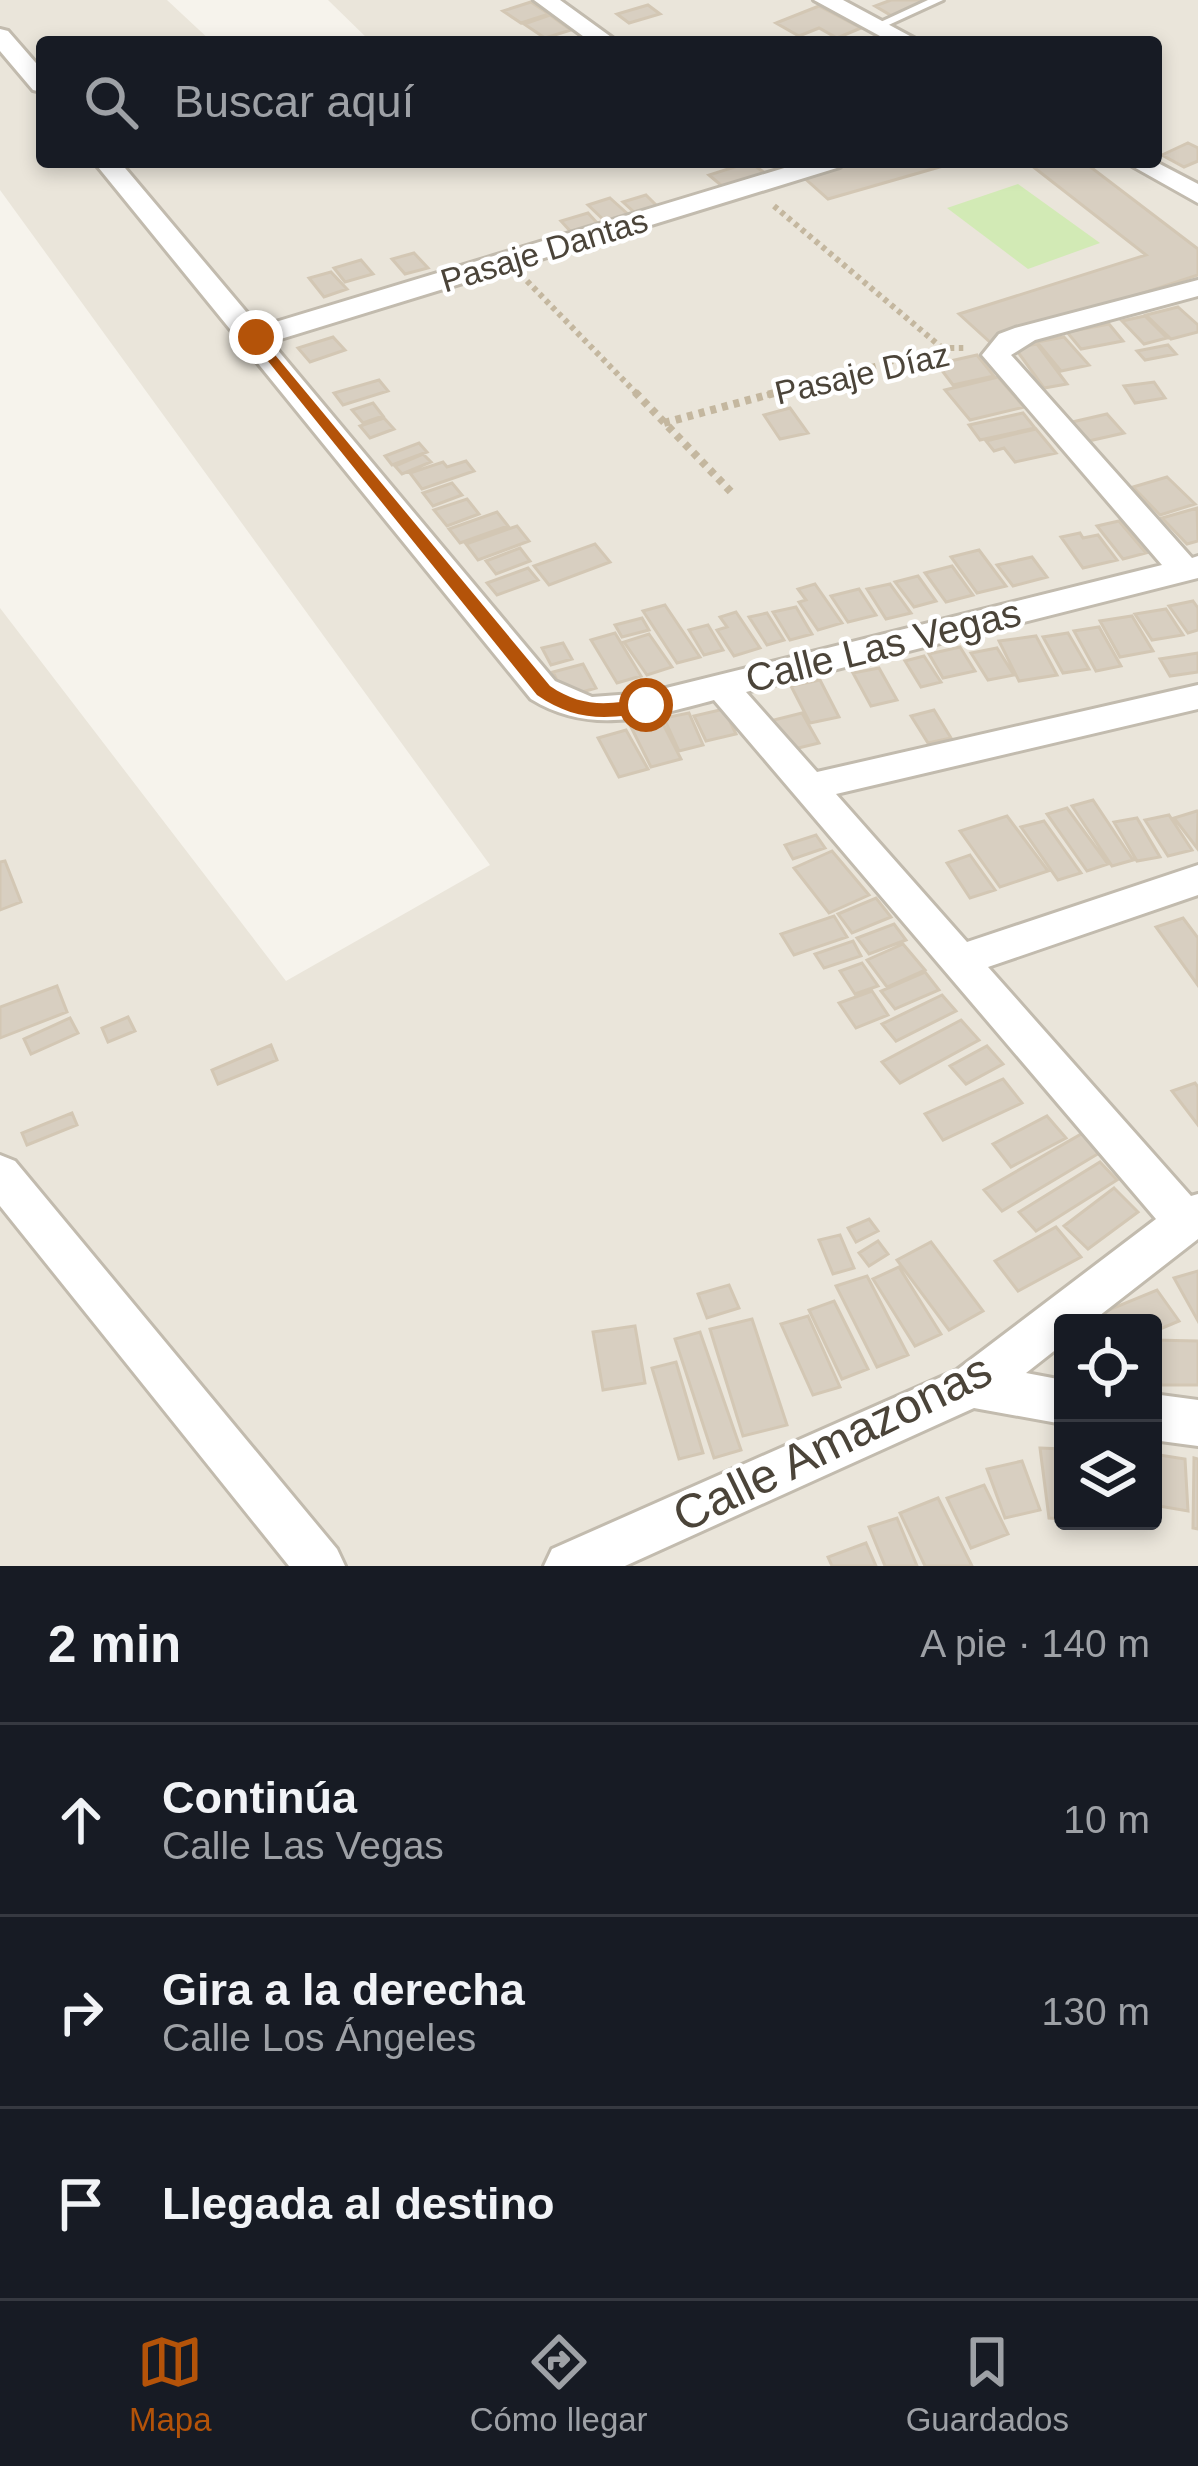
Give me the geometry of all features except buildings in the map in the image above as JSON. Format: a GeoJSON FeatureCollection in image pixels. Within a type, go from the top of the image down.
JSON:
{"type":"FeatureCollection","features":[{"type":"Feature","properties":{"kind":"street"},"geometry":{"type":"LineString","coordinates":[[545,0],[597,36]]}},
{"type":"Feature","properties":{"kind":"street"},"geometry":{"type":"LineString","coordinates":[[825,0],[897,36]]}},
{"type":"Feature","properties":{"kind":"street"},"geometry":{"type":"LineString","coordinates":[[0,36],[36,78]]}},
{"type":"Feature","properties":{"kind":"street"},"geometry":{"type":"LineString","coordinates":[[112,168],[256,337]]}},
{"type":"Feature","properties":{"kind":"street","name":"Pasaje Dantas"},"geometry":{"type":"LineString","coordinates":[[256,337],[752,187],[786,168]]}},
{"type":"Feature","properties":{"kind":"street"},"geometry":{"type":"LineString","coordinates":[[1149,168],[1198,196]]}},
{"type":"Feature","properties":{"kind":"street","name":"Pasaje Díaz"},"geometry":{"type":"LineString","coordinates":[[998,349],[1024,334],[1198,288]]}},
{"type":"Feature","properties":{"kind":"street","name":"Calle Las Vegas"},"geometry":{"type":"LineString","coordinates":[[256,337],[543,690],[567,707],[605,712],[1192,569]]}},
{"type":"Feature","properties":{"kind":"street"},"geometry":{"type":"LineString","coordinates":[[998,349],[1001,362],[1192,569]]}},
{"type":"Feature","properties":{"kind":"street"},"geometry":{"type":"LineString","coordinates":[[720,685],[958,961],[1191,1216]]}},
{"type":"Feature","properties":{"kind":"street"},"geometry":{"type":"LineString","coordinates":[[806,788],[1198,697]]}},
{"type":"Feature","properties":{"kind":"street"},"geometry":{"type":"LineString","coordinates":[[958,961],[1198,880]]}},
{"type":"Feature","properties":{"kind":"street"},"geometry":{"type":"LineString","coordinates":[[0,1174],[320,1566]]}},
{"type":"Feature","properties":{"kind":"street","name":"Calle Amazonas"},"geometry":{"type":"LineString","coordinates":[[568,1566],[973,1386],[1191,1216]]}},
{"type":"Feature","properties":{"kind":"street"},"geometry":{"type":"LineString","coordinates":[[973,1386],[1054,1400]]}},
{"type":"Feature","properties":{"kind":"street"},"geometry":{"type":"LineString","coordinates":[[1162,1418],[1198,1423]]}},
{"type":"Feature","properties":{"kind":"lane"},"geometry":{"type":"LineString","coordinates":[[878,26],[937,0]]}},
{"type":"Feature","properties":{"kind":"path"},"geometry":{"type":"LineString","coordinates":[[752,187],[943,348]]}},
{"type":"Feature","properties":{"kind":"path"},"geometry":{"type":"LineString","coordinates":[[508,261],[734,495]]}},
{"type":"Feature","properties":{"kind":"path","name":"Pasaje Díaz"},"geometry":{"type":"LineString","coordinates":[[664,423],[943,348],[998,349]]}},
{"type":"Feature","properties":{"kind":"shaded area"},"geometry":{"type":"Polygon","coordinates":[[[0,0],[167,0],[206,36],[36,36],[36,168],[1162,168],[1162,36],[365,36],[328,0],[1198,0],[1198,1566],[0,1566],[0,608],[286,981],[490,865],[0,190],[0,0]]]}},
{"type":"Feature","properties":{"kind":"green space"},"geometry":{"type":"Polygon","coordinates":[[[1018,184],[1100,243],[1028,269],[947,208],[1018,184]]]}},
{"type":"Feature","properties":{"kind":"route"},"geometry":{"type":"LineString","coordinates":[[256,337],[543,690],[567,707],[605,712],[646,705]]}}]}
